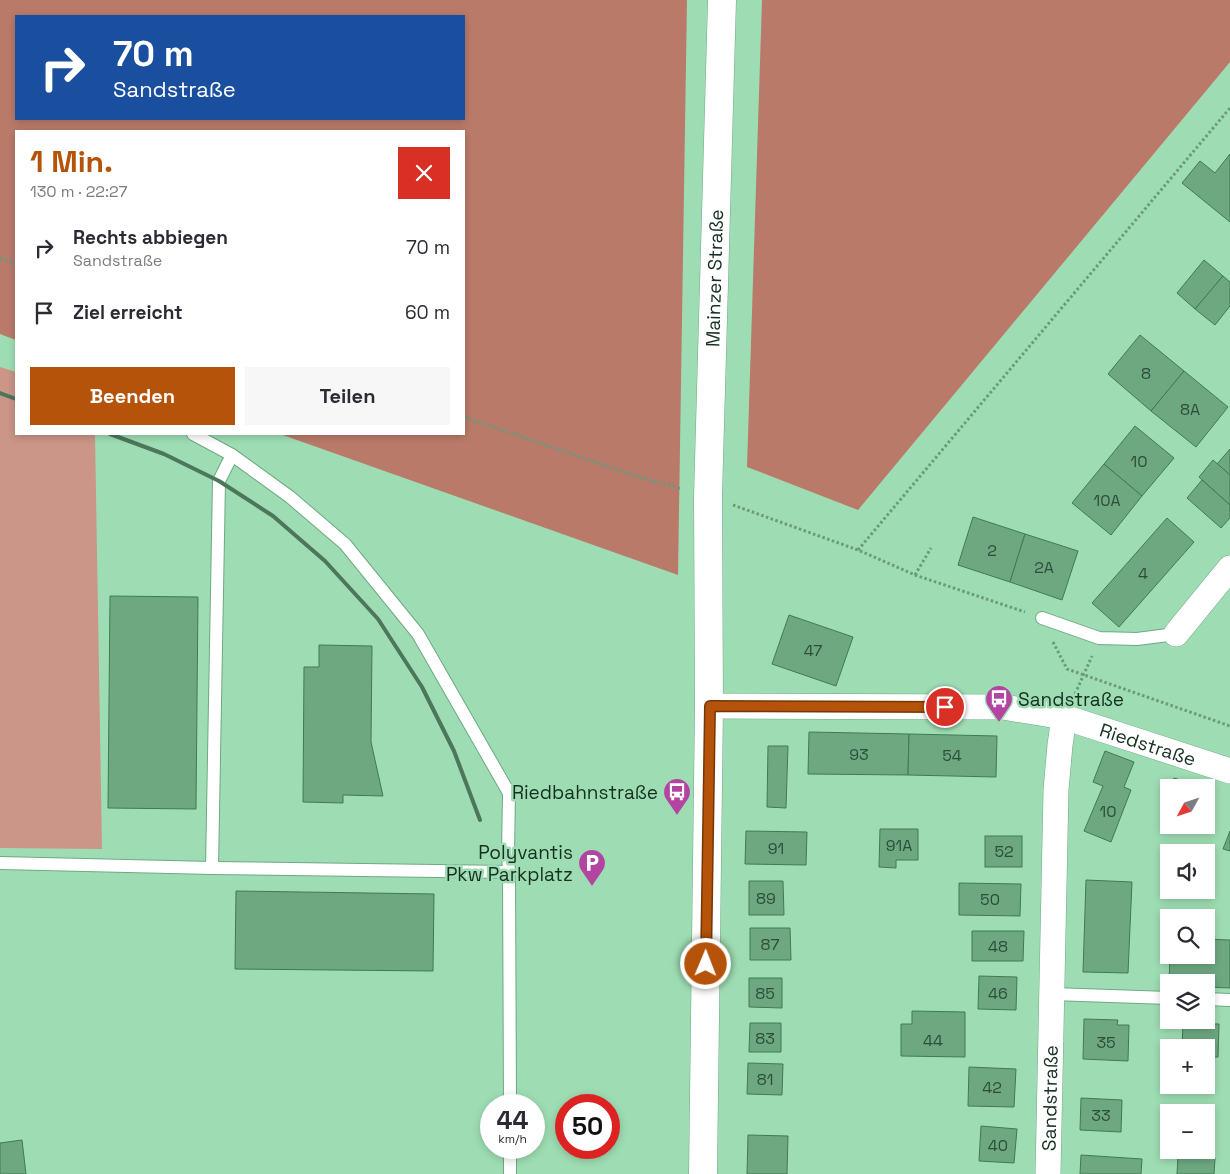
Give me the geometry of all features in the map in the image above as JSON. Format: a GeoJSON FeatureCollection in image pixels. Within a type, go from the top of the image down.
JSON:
{"type":"FeatureCollection","features":[{"type":"Feature","properties":{"kind":"main road","name":"Mainzer Straße"},"geometry":{"type":"LineString","coordinates":[[710,706],[708,496],[722,0]]}},
{"type":"Feature","properties":{"kind":"main road"},"geometry":{"type":"LineString","coordinates":[[703,1174],[710,706]]}},
{"type":"Feature","properties":{"kind":"street"},"geometry":{"type":"LineString","coordinates":[[1176,634],[1230,568]]}},
{"type":"Feature","properties":{"kind":"street"},"geometry":{"type":"LineString","coordinates":[[710,706],[1003,707],[1064,717]]}},
{"type":"Feature","properties":{"kind":"street","name":"Riedstraße"},"geometry":{"type":"LineString","coordinates":[[1064,717],[1230,771]]}},
{"type":"Feature","properties":{"kind":"street","name":"Sandstraße"},"geometry":{"type":"LineString","coordinates":[[1048,1174],[1056,790],[1064,717]]}},
{"type":"Feature","properties":{"kind":"lane"},"geometry":{"type":"LineString","coordinates":[[196,435],[232,455],[290,497],[345,544],[418,634],[509,793],[510,1094]]}},
{"type":"Feature","properties":{"kind":"lane"},"geometry":{"type":"LineString","coordinates":[[212,868],[219,481],[232,455]]}},
{"type":"Feature","properties":{"kind":"lane"},"geometry":{"type":"LineString","coordinates":[[1042,618],[1099,638],[1138,639],[1176,634]]}},
{"type":"Feature","properties":{"kind":"lane"},"geometry":{"type":"LineString","coordinates":[[0,863],[509,872]]}},
{"type":"Feature","properties":{"kind":"lane"},"geometry":{"type":"LineString","coordinates":[[1052,994],[1160,998]]}},
{"type":"Feature","properties":{"kind":"lane"},"geometry":{"type":"LineString","coordinates":[[1215,999],[1230,1000]]}},
{"type":"Feature","properties":{"kind":"lane"},"geometry":{"type":"LineString","coordinates":[[510,1159],[510,1174]]}},
{"type":"Feature","properties":{"kind":"path"},"geometry":{"type":"LineString","coordinates":[[858,550],[1230,108]]}},
{"type":"Feature","properties":{"kind":"path"},"geometry":{"type":"LineString","coordinates":[[0,258],[15,263]]}},
{"type":"Feature","properties":{"kind":"path"},"geometry":{"type":"LineString","coordinates":[[465,417],[636,476],[708,496],[858,550],[914,575],[1042,618],[1067,669],[1230,726]]}},
{"type":"Feature","properties":{"kind":"path"},"geometry":{"type":"LineString","coordinates":[[914,575],[931,548]]}},
{"type":"Feature","properties":{"kind":"shaded area"},"geometry":{"type":"Polygon","coordinates":[[[0,0],[687,0],[678,575],[283,435],[465,435],[465,130],[15,130],[15,340],[0,334],[0,0]]]}},
{"type":"Feature","properties":{"kind":"shaded area"},"geometry":{"type":"Polygon","coordinates":[[[762,0],[1230,0],[1230,62],[858,510],[747,467],[762,0]]]}},
{"type":"Feature","properties":{"kind":"shaded area"},"geometry":{"type":"Polygon","coordinates":[[[0,367],[15,372],[15,435],[95,435],[102,849],[0,848],[0,367]]]}},
{"type":"Feature","properties":{"kind":"building"},"geometry":{"type":"Polygon","coordinates":[[[1230,154],[1230,222],[1182,183],[1200,161],[1215,173],[1230,154]]]}},
{"type":"Feature","properties":{"kind":"building"},"geometry":{"type":"Polygon","coordinates":[[[1204,260],[1223,276],[1195,309],[1177,293],[1204,260]]]}},
{"type":"Feature","properties":{"kind":"building"},"geometry":{"type":"Polygon","coordinates":[[[1223,276],[1230,282],[1230,306],[1215,325],[1195,309],[1223,276]]]}},
{"type":"Feature","properties":{"kind":"building"},"geometry":{"type":"Polygon","coordinates":[[[1140,335],[1184,371],[1151,411],[1108,374],[1140,335]]]}},
{"type":"Feature","properties":{"kind":"building"},"geometry":{"type":"Polygon","coordinates":[[[1184,371],[1228,407],[1196,447],[1151,411],[1184,371]]]}},
{"type":"Feature","properties":{"kind":"building"},"geometry":{"type":"Polygon","coordinates":[[[1135,426],[1174,458],[1142,496],[1104,464],[1135,426]]]}},
{"type":"Feature","properties":{"kind":"building"},"geometry":{"type":"Polygon","coordinates":[[[1230,449],[1230,475],[1217,464],[1230,449]]]}},
{"type":"Feature","properties":{"kind":"building"},"geometry":{"type":"Polygon","coordinates":[[[1213,460],[1230,475],[1230,505],[1199,477],[1213,460]]]}},
{"type":"Feature","properties":{"kind":"building"},"geometry":{"type":"Polygon","coordinates":[[[1104,464],[1142,496],[1111,535],[1072,503],[1104,464]]]}},
{"type":"Feature","properties":{"kind":"building"},"geometry":{"type":"Polygon","coordinates":[[[1202,480],[1230,505],[1230,518],[1221,528],[1187,498],[1202,480]]]}},
{"type":"Feature","properties":{"kind":"building"},"geometry":{"type":"Polygon","coordinates":[[[973,517],[1025,534],[1010,582],[958,565],[973,517]]]}},
{"type":"Feature","properties":{"kind":"building"},"geometry":{"type":"Polygon","coordinates":[[[1167,518],[1194,542],[1119,627],[1092,603],[1167,518]]]}},
{"type":"Feature","properties":{"kind":"building"},"geometry":{"type":"Polygon","coordinates":[[[1025,534],[1078,551],[1062,600],[1010,582],[1025,534]]]}},
{"type":"Feature","properties":{"kind":"building"},"geometry":{"type":"Polygon","coordinates":[[[110,596],[198,597],[196,809],[108,808],[110,596]]]}},
{"type":"Feature","properties":{"kind":"building"},"geometry":{"type":"Polygon","coordinates":[[[789,615],[853,637],[836,686],[772,664],[789,615]]]}},
{"type":"Feature","properties":{"kind":"building"},"geometry":{"type":"Polygon","coordinates":[[[319,645],[372,646],[371,742],[383,796],[343,795],[343,803],[303,802],[304,667],[319,667],[319,645]]]}},
{"type":"Feature","properties":{"kind":"building"},"geometry":{"type":"Polygon","coordinates":[[[809,732],[909,734],[908,775],[808,774],[809,732]]]}},
{"type":"Feature","properties":{"kind":"building"},"geometry":{"type":"Polygon","coordinates":[[[909,734],[997,736],[996,777],[908,775],[909,734]]]}},
{"type":"Feature","properties":{"kind":"building"},"geometry":{"type":"Polygon","coordinates":[[[768,746],[788,746],[786,808],[767,807],[768,746]]]}},
{"type":"Feature","properties":{"kind":"building"},"geometry":{"type":"Polygon","coordinates":[[[1105,751],[1134,762],[1124,787],[1131,790],[1111,842],[1084,831],[1103,786],[1093,782],[1105,751]]]}},
{"type":"Feature","properties":{"kind":"building"},"geometry":{"type":"Polygon","coordinates":[[[880,829],[918,829],[918,860],[896,860],[896,868],[879,867],[880,829]]]}},
{"type":"Feature","properties":{"kind":"building"},"geometry":{"type":"Polygon","coordinates":[[[746,831],[807,832],[806,865],[745,864],[746,831]]]}},
{"type":"Feature","properties":{"kind":"building"},"geometry":{"type":"Polygon","coordinates":[[[1230,831],[1230,851],[1223,849],[1230,831]]]}},
{"type":"Feature","properties":{"kind":"building"},"geometry":{"type":"Polygon","coordinates":[[[985,836],[1022,836],[1022,867],[985,867],[985,836]]]}},
{"type":"Feature","properties":{"kind":"building"},"geometry":{"type":"Polygon","coordinates":[[[1086,880],[1132,882],[1128,973],[1083,972],[1086,880]]]}},
{"type":"Feature","properties":{"kind":"building"},"geometry":{"type":"Polygon","coordinates":[[[749,881],[783,881],[784,915],[749,915],[749,881]]]}},
{"type":"Feature","properties":{"kind":"building"},"geometry":{"type":"Polygon","coordinates":[[[959,883],[1021,884],[1020,916],[959,915],[959,883]]]}},
{"type":"Feature","properties":{"kind":"building"},"geometry":{"type":"Polygon","coordinates":[[[236,891],[434,894],[433,971],[235,969],[236,891]]]}},
{"type":"Feature","properties":{"kind":"building"},"geometry":{"type":"Polygon","coordinates":[[[750,928],[790,928],[791,960],[750,960],[750,928]]]}},
{"type":"Feature","properties":{"kind":"building"},"geometry":{"type":"Polygon","coordinates":[[[972,931],[1024,931],[1023,961],[972,961],[972,931]]]}},
{"type":"Feature","properties":{"kind":"building"},"geometry":{"type":"Polygon","coordinates":[[[1215,939],[1230,940],[1230,988],[1215,987],[1215,974],[1169,974],[1170,964],[1215,964],[1215,939]]]}},
{"type":"Feature","properties":{"kind":"building"},"geometry":{"type":"Polygon","coordinates":[[[979,976],[1017,977],[1016,1010],[978,1009],[979,976]]]}},
{"type":"Feature","properties":{"kind":"building"},"geometry":{"type":"Polygon","coordinates":[[[749,978],[782,978],[782,1008],[749,1007],[749,978]]]}},
{"type":"Feature","properties":{"kind":"building"},"geometry":{"type":"Polygon","coordinates":[[[912,1011],[965,1012],[965,1057],[901,1056],[901,1024],[912,1024],[912,1011]]]}},
{"type":"Feature","properties":{"kind":"building"},"geometry":{"type":"Polygon","coordinates":[[[1084,1019],[1118,1020],[1117,1025],[1129,1025],[1128,1061],[1083,1059],[1084,1019]]]}},
{"type":"Feature","properties":{"kind":"building"},"geometry":{"type":"Polygon","coordinates":[[[750,1023],[781,1023],[781,1052],[749,1052],[750,1023]]]}},
{"type":"Feature","properties":{"kind":"building"},"geometry":{"type":"Polygon","coordinates":[[[1215,1024],[1219,1024],[1218,1057],[1215,1057],[1215,1039],[1182,1039],[1183,1029],[1215,1029],[1215,1024]]]}},
{"type":"Feature","properties":{"kind":"building"},"geometry":{"type":"Polygon","coordinates":[[[748,1063],[783,1064],[782,1095],[747,1094],[748,1063]]]}},
{"type":"Feature","properties":{"kind":"building"},"geometry":{"type":"Polygon","coordinates":[[[969,1067],[1016,1069],[1014,1107],[968,1106],[969,1067]]]}},
{"type":"Feature","properties":{"kind":"building"},"geometry":{"type":"Polygon","coordinates":[[[1081,1098],[1122,1100],[1121,1132],[1080,1130],[1081,1098]]]}},
{"type":"Feature","properties":{"kind":"building"},"geometry":{"type":"Polygon","coordinates":[[[981,1126],[1017,1129],[1014,1163],[979,1161],[981,1126]]]}},
{"type":"Feature","properties":{"kind":"building"},"geometry":{"type":"Polygon","coordinates":[[[748,1135],[788,1136],[787,1174],[747,1174],[748,1135]]]}},
{"type":"Feature","properties":{"kind":"building"},"geometry":{"type":"Polygon","coordinates":[[[22,1140],[26,1174],[0,1174],[0,1143],[22,1140]]]}},
{"type":"Feature","properties":{"kind":"building"},"geometry":{"type":"Polygon","coordinates":[[[1081,1155],[1142,1159],[1141,1174],[1080,1174],[1081,1155]]]}},
{"type":"Feature","properties":{"kind":"building"},"geometry":{"type":"Polygon","coordinates":[[[1178,1159],[1215,1159],[1214,1174],[1177,1174],[1178,1159]]]}},
{"type":"Feature","properties":{"kind":"railway"},"geometry":{"type":"LineString","coordinates":[[0,393],[15,399]]}},
{"type":"Feature","properties":{"kind":"railway"},"geometry":{"type":"LineString","coordinates":[[113,435],[164,454],[219,481],[273,516],[325,561],[378,619],[422,687],[454,751],[480,820]]}},
{"type":"Feature","properties":{"kind":"place","name":"Sandstraße"},"geometry":{"type":"Point","coordinates":[999,723]}},
{"type":"Feature","properties":{"kind":"place","name":"Riedbahnstraße"},"geometry":{"type":"Point","coordinates":[677,816]}},
{"type":"Feature","properties":{"kind":"place","name":"Polyvantis Pkw Parkplatz"},"geometry":{"type":"Point","coordinates":[592,887]}},
{"type":"Feature","properties":{"kind":"route"},"geometry":{"type":"LineString","coordinates":[[706,964],[710,706],[945,707]]}}]}
